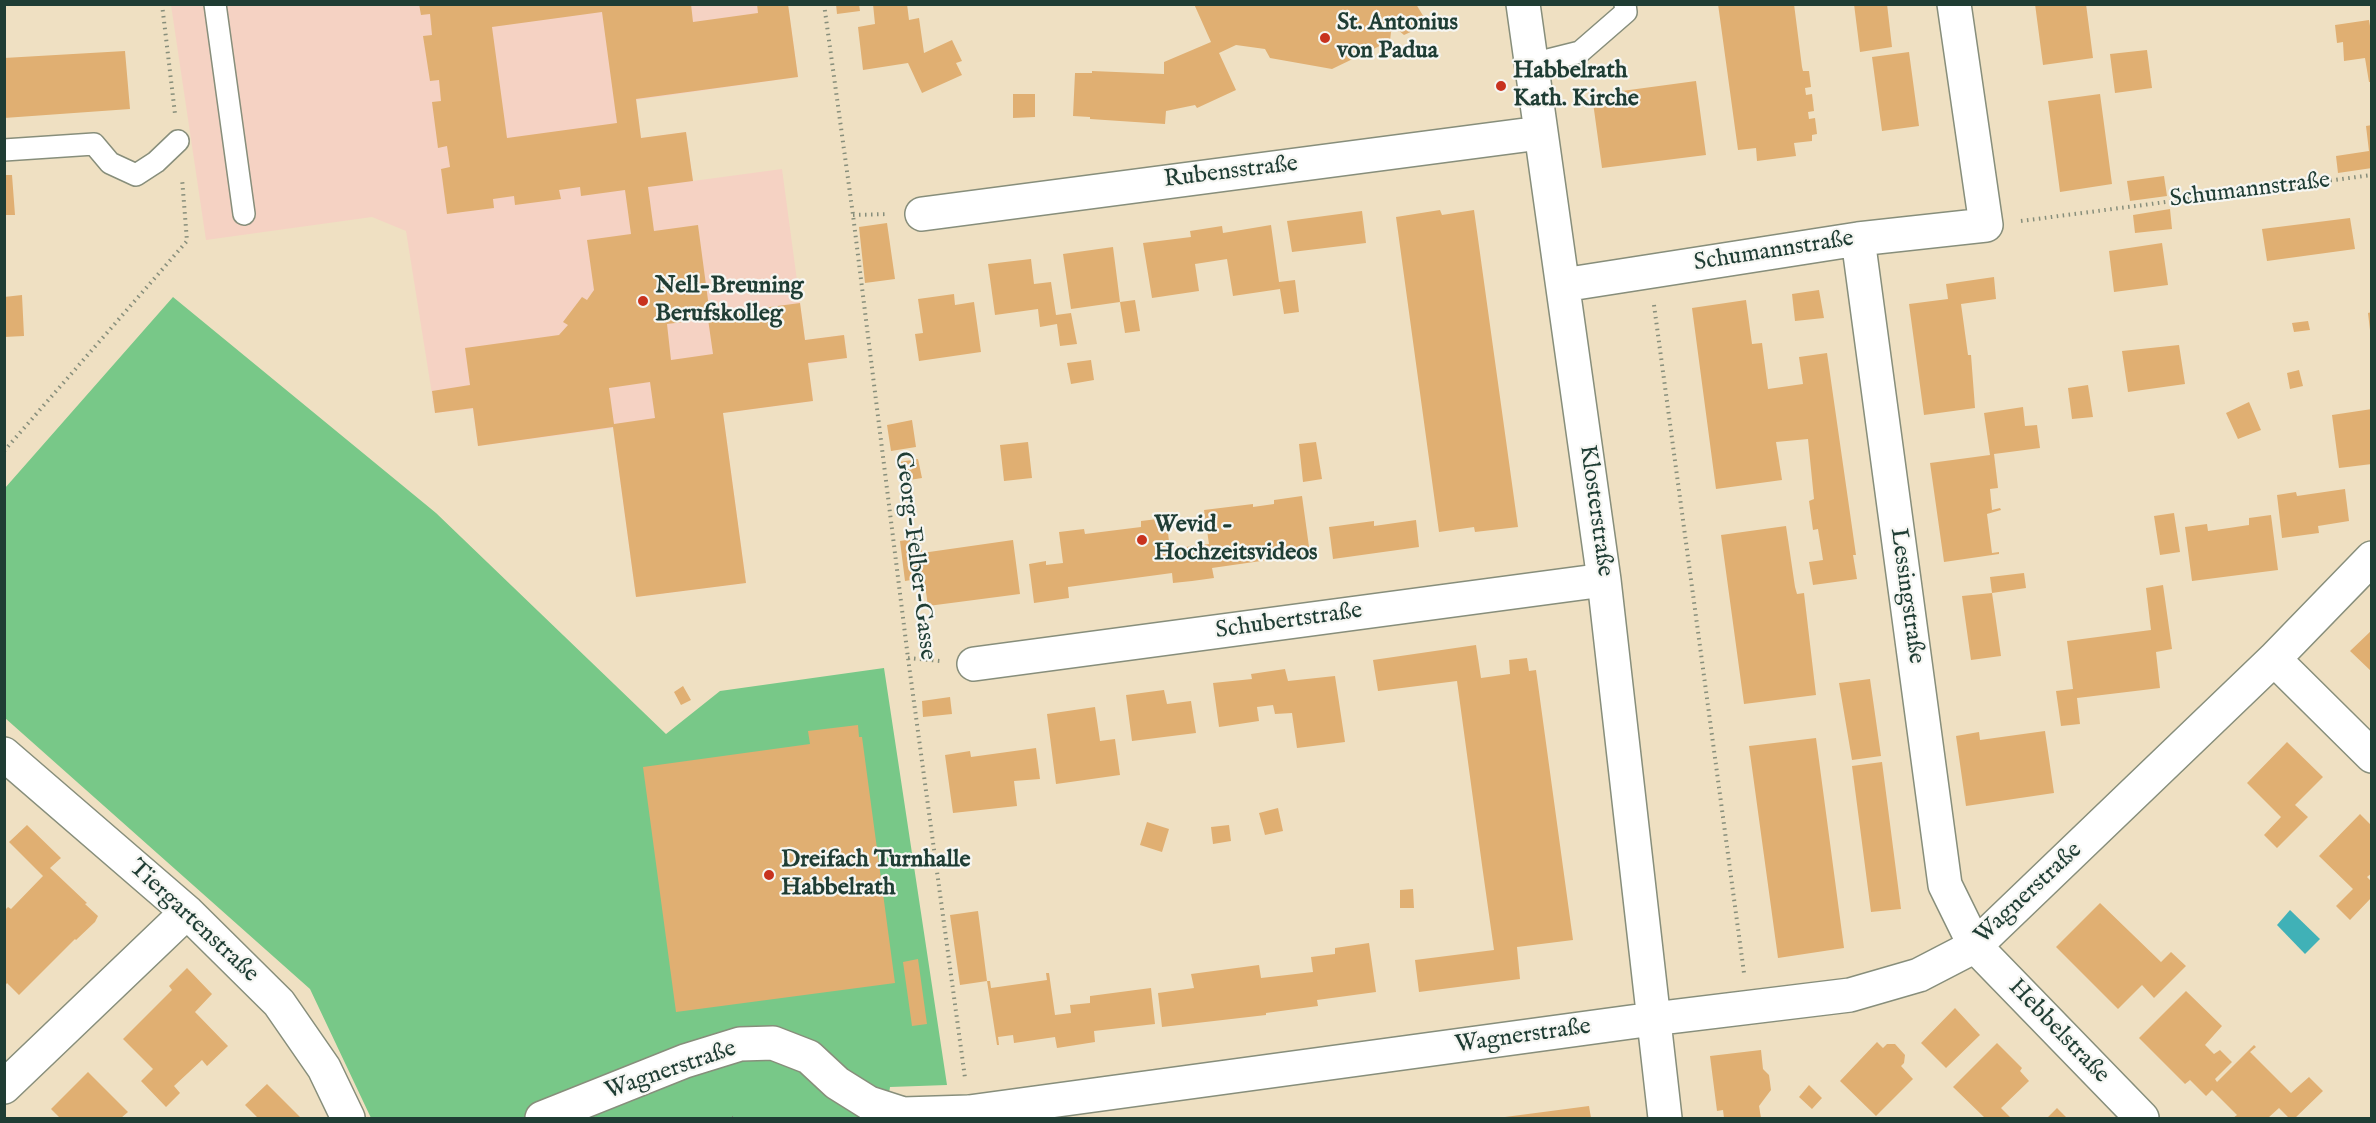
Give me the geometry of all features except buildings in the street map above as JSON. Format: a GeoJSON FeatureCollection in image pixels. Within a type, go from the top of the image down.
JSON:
{"type":"FeatureCollection","features":[{"type":"Feature","properties":{"kind":"street","name":"Klosterstraße"},"geometry":{"type":"LineString","coordinates":[[1523,4],[1604,580],[1665,1119]]}},
{"type":"Feature","properties":{"kind":"street"},"geometry":{"type":"LineString","coordinates":[[1954,4],[1986,225]]}},
{"type":"Feature","properties":{"kind":"street","name":"Rubensstraße"},"geometry":{"type":"LineString","coordinates":[[922,214],[1540,133]]}},
{"type":"Feature","properties":{"kind":"street","name":"Schumannstraße"},"geometry":{"type":"LineString","coordinates":[[1563,285],[1858,239],[1986,225]]}},
{"type":"Feature","properties":{"kind":"street","name":"Lessingstraße"},"geometry":{"type":"LineString","coordinates":[[1858,239],[1945,885],[1975,946]]}},
{"type":"Feature","properties":{"kind":"street","name":"Wagnerstraße"},"geometry":{"type":"LineString","coordinates":[[542,1119],[685,1060],[740,1044],[773,1043],[809,1058],[837,1083],[869,1103],[903,1114],[1123,1105],[1653,1019],[1850,994],[1919,975],[1975,946],[2274,658],[2372,558]]}},
{"type":"Feature","properties":{"kind":"street","name":"Schubertstraße"},"geometry":{"type":"LineString","coordinates":[[974,664],[1604,580]]}},
{"type":"Feature","properties":{"kind":"street"},"geometry":{"type":"LineString","coordinates":[[2274,658],[2372,756]]}},
{"type":"Feature","properties":{"kind":"street","name":"Tiergartenstraße"},"geometry":{"type":"LineString","coordinates":[[4,754],[187,912],[279,1003],[324,1068],[348,1119]]}},
{"type":"Feature","properties":{"kind":"street"},"geometry":{"type":"LineString","coordinates":[[4,1087],[187,912]]}},
{"type":"Feature","properties":{"kind":"street","name":"Hebbelstraße"},"geometry":{"type":"LineString","coordinates":[[1975,946],[2142,1119]]}},
{"type":"Feature","properties":{"kind":"lane"},"geometry":{"type":"LineString","coordinates":[[215,4],[244,214]]}},
{"type":"Feature","properties":{"kind":"lane"},"geometry":{"type":"LineString","coordinates":[[1532,64],[1580,51],[1626,12],[1625,4]]}},
{"type":"Feature","properties":{"kind":"lane"},"geometry":{"type":"LineString","coordinates":[[4,150],[94,144],[110,163],[136,175],[156,162],[178,141]]}},
{"type":"Feature","properties":{"kind":"path"},"geometry":{"type":"LineString","coordinates":[[4,451],[187,241],[162,4]]}},
{"type":"Feature","properties":{"kind":"path","name":"Georg-Felber-Gasse"},"geometry":{"type":"LineString","coordinates":[[824,4],[969,1112]]}},
{"type":"Feature","properties":{"kind":"path","name":"Schumannstraße"},"geometry":{"type":"LineString","coordinates":[[1986,225],[2372,175]]}},
{"type":"Feature","properties":{"kind":"path"},"geometry":{"type":"LineString","coordinates":[[1650,271],[1748,1006]]}},
{"type":"Feature","properties":{"kind":"shaded area"},"geometry":{"type":"Polygon","coordinates":[[[171,5],[788,5],[798,77],[636,100],[641,138],[686,132],[693,181],[782,169],[805,340],[844,335],[847,358],[808,364],[813,401],[723,413],[746,583],[636,597],[613,428],[478,446],[473,409],[435,413],[406,231],[372,217],[206,240],[171,5]]]}},
{"type":"Feature","properties":{"kind":"green space"},"geometry":{"type":"Polygon","coordinates":[[[173,297],[436,513],[666,734],[720,691],[884,668],[947,1085],[890,1087],[885,1118],[371,1118],[310,989],[5,718],[5,488],[173,297]]]}},
{"type":"Feature","properties":{"kind":"water"},"geometry":{"type":"Polygon","coordinates":[[[2290,910],[2320,939],[2305,954],[2277,925],[2290,910]]]}},
{"type":"Feature","properties":{"kind":"place","name":"St. Antonius von Padua"},"geometry":{"type":"Point","coordinates":[1325,38]}},
{"type":"Feature","properties":{"kind":"place","name":"Habbelrath Kath. Kirche"},"geometry":{"type":"Point","coordinates":[1501,86]}},
{"type":"Feature","properties":{"kind":"place","name":"Nell-Breuning Berufskolleg"},"geometry":{"type":"Point","coordinates":[643,301]}},
{"type":"Feature","properties":{"kind":"place","name":"Wevid - Hochzeitsvideos"},"geometry":{"type":"Point","coordinates":[1142,540]}},
{"type":"Feature","properties":{"kind":"place","name":"Dreifach Turnhalle Habbelrath"},"geometry":{"type":"Point","coordinates":[769,875]}}]}
